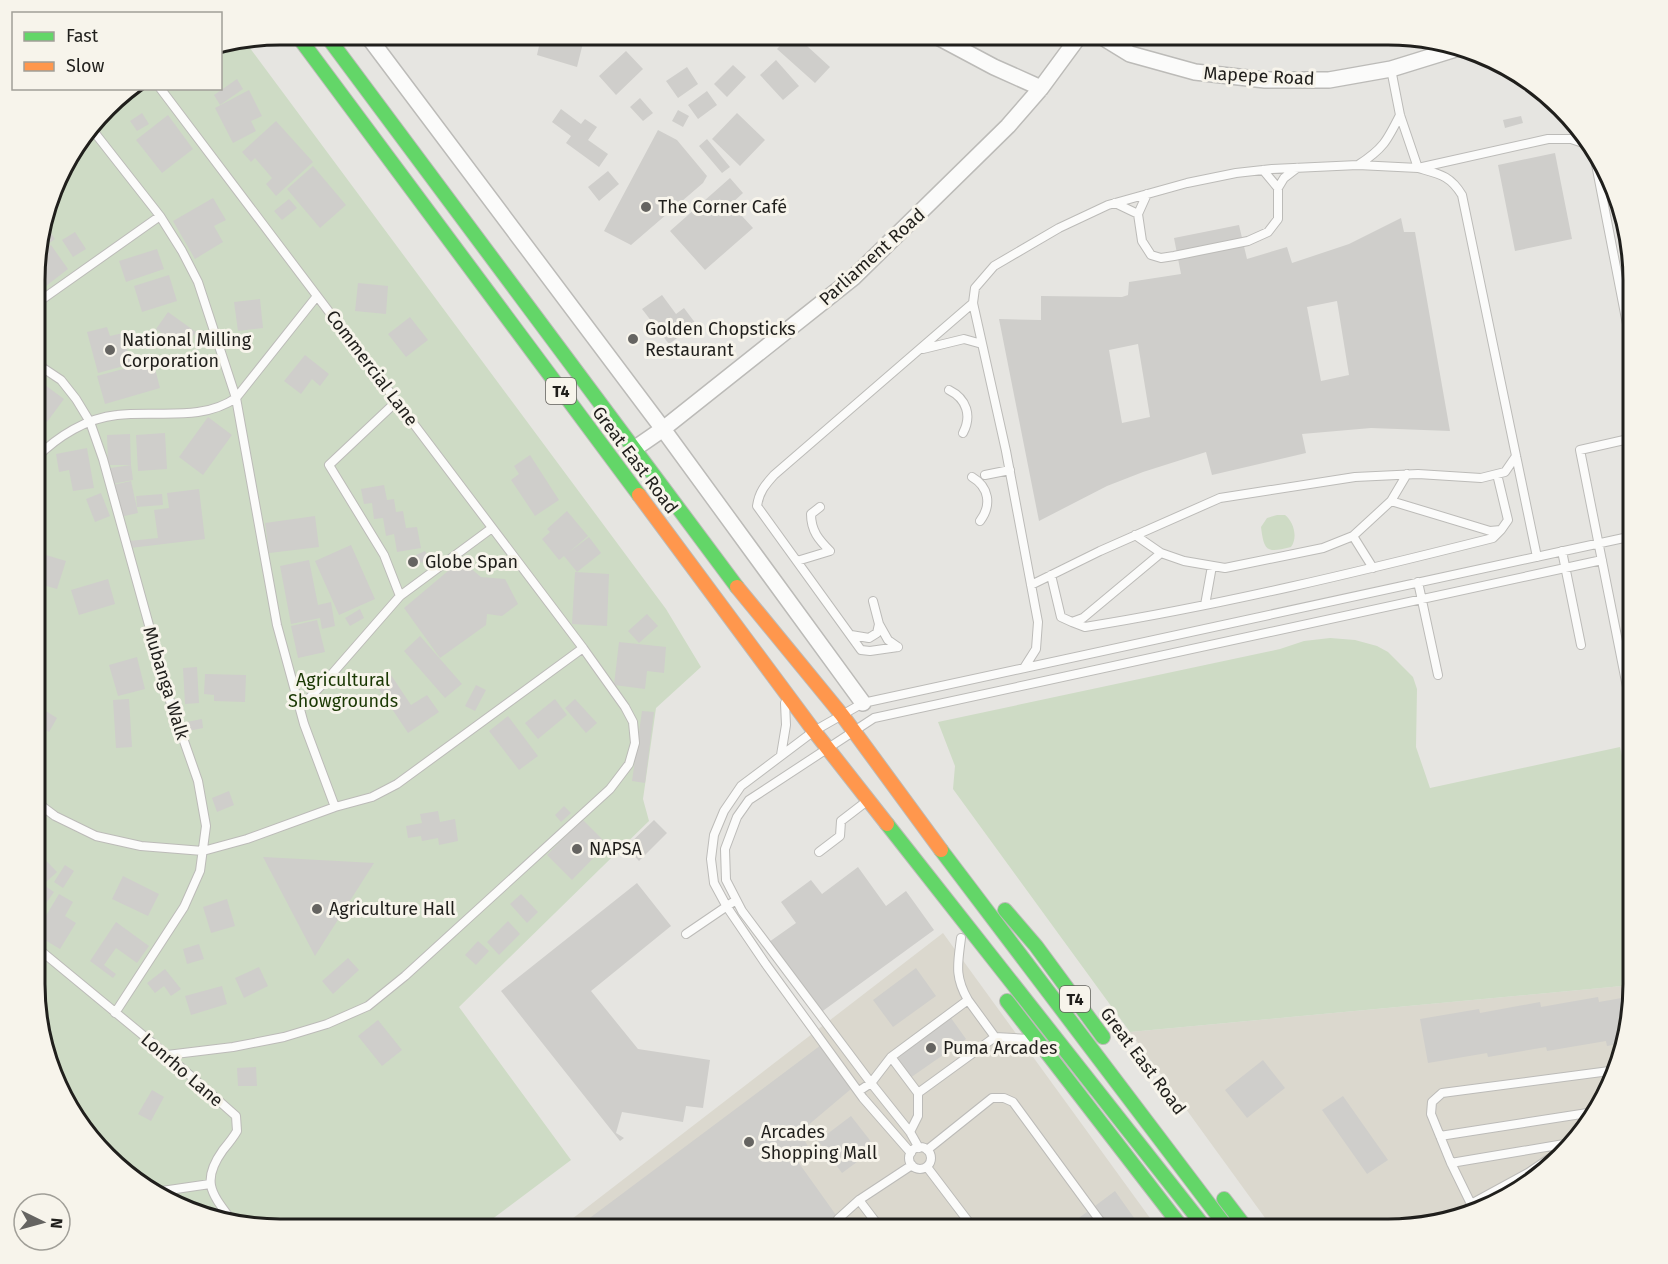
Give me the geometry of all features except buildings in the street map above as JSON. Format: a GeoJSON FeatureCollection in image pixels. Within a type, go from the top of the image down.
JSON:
{"type":"FeatureCollection","features":[{"type":"Feature","properties":{"kind":"main road","name":"Great East Road"},"geometry":{"type":"LineString","coordinates":[[305,45],[826,747],[1198,1219]]}},
{"type":"Feature","properties":{"kind":"main road","name":"Great East Road"},"geometry":{"type":"LineString","coordinates":[[335,45],[728,576],[842,715],[1220,1219]]}},
{"type":"Feature","properties":{"kind":"main road","name":"Great East Road"},"geometry":{"type":"LineString","coordinates":[[890,781],[912,799],[1036,946],[1112,1050]]}},
{"type":"Feature","properties":{"kind":"main road","name":"Great East Road"},"geometry":{"type":"LineString","coordinates":[[905,847],[911,870],[987,974]]}},
{"type":"Feature","properties":{"kind":"main road"},"geometry":{"type":"LineString","coordinates":[[999,991],[1175,1219]]}},
{"type":"Feature","properties":{"kind":"main road"},"geometry":{"type":"LineString","coordinates":[[1214,1186],[1239,1219]]}},
{"type":"Feature","properties":{"kind":"street"},"geometry":{"type":"LineString","coordinates":[[375,45],[663,429],[863,703]]}},
{"type":"Feature","properties":{"kind":"street"},"geometry":{"type":"LineString","coordinates":[[953,45],[1041,88]]}},
{"type":"Feature","properties":{"kind":"street","name":"Parliament Road"},"geometry":{"type":"LineString","coordinates":[[634,449],[663,429],[853,278],[993,141],[1041,88],[1073,45]]}},
{"type":"Feature","properties":{"kind":"street","name":"Mapepe Road"},"geometry":{"type":"LineString","coordinates":[[1115,45],[1130,54],[1196,72],[1265,80],[1329,80],[1391,69],[1445,52]]}},
{"type":"Feature","properties":{"kind":"lane"},"geometry":{"type":"LineString","coordinates":[[1391,69],[1400,115],[1418,168]]}},
{"type":"Feature","properties":{"kind":"lane","name":"Commercial Lane"},"geometry":{"type":"LineString","coordinates":[[161,90],[583,648],[625,706],[633,722],[634,743],[629,764],[610,789],[405,976],[368,1006],[327,1024],[284,1037],[233,1047],[167,1055]]}},
{"type":"Feature","properties":{"kind":"lane"},"geometry":{"type":"LineString","coordinates":[[1358,165],[1387,142],[1400,115]]}},
{"type":"Feature","properties":{"kind":"lane"},"geometry":{"type":"LineString","coordinates":[[96,134],[160,216],[198,282],[236,398],[277,625],[300,708],[335,807]]}},
{"type":"Feature","properties":{"kind":"lane"},"geometry":{"type":"LineString","coordinates":[[1418,168],[1548,139],[1577,141]]}},
{"type":"Feature","properties":{"kind":"lane"},"geometry":{"type":"LineString","coordinates":[[1024,668],[1036,649],[1038,621],[1010,470],[973,303],[975,288],[994,266],[1059,228],[1115,203],[1196,181],[1263,170],[1358,165],[1418,168],[1447,177],[1456,185],[1462,195],[1537,557]]}},
{"type":"Feature","properties":{"kind":"lane"},"geometry":{"type":"LineString","coordinates":[[1147,194],[1138,214],[1142,241],[1151,255],[1161,258],[1174,256],[1248,241],[1268,232],[1278,219],[1278,188],[1284,178],[1297,168]]}},
{"type":"Feature","properties":{"kind":"lane"},"geometry":{"type":"LineString","coordinates":[[1263,170],[1278,188]]}},
{"type":"Feature","properties":{"kind":"lane"},"geometry":{"type":"LineString","coordinates":[[1598,174],[1623,300]]}},
{"type":"Feature","properties":{"kind":"lane"},"geometry":{"type":"LineString","coordinates":[[1115,203],[1138,214]]}},
{"type":"Feature","properties":{"kind":"lane"},"geometry":{"type":"LineString","coordinates":[[45,297],[160,216]]}},
{"type":"Feature","properties":{"kind":"lane"},"geometry":{"type":"LineString","coordinates":[[45,449],[66,433],[107,416],[211,410],[225,405],[236,398],[317,296]]}},
{"type":"Feature","properties":{"kind":"lane"},"geometry":{"type":"LineString","coordinates":[[873,601],[879,624],[888,640],[898,648],[861,650],[757,506],[758,495],[774,475],[973,303]]}},
{"type":"Feature","properties":{"kind":"lane"},"geometry":{"type":"LineString","coordinates":[[919,350],[964,339],[982,344]]}},
{"type":"Feature","properties":{"kind":"lane","name":"Mubanga Walk"},"geometry":{"type":"LineString","coordinates":[[45,369],[61,380],[76,399],[90,423],[103,459],[170,701],[198,782],[206,826],[201,871],[184,907],[116,1013]]}},
{"type":"Feature","properties":{"kind":"lane"},"geometry":{"type":"LineString","coordinates":[[949,390],[961,398],[967,410],[968,418],[963,433]]}},
{"type":"Feature","properties":{"kind":"lane"},"geometry":{"type":"LineString","coordinates":[[396,401],[329,465],[384,555],[400,596]]}},
{"type":"Feature","properties":{"kind":"lane"},"geometry":{"type":"LineString","coordinates":[[1623,440],[1580,450],[1623,666]]}},
{"type":"Feature","properties":{"kind":"lane"},"geometry":{"type":"LineString","coordinates":[[1031,585],[1135,535],[1220,498],[1355,477],[1407,474],[1482,478],[1505,472],[1516,456]]}},
{"type":"Feature","properties":{"kind":"lane"},"geometry":{"type":"LineString","coordinates":[[985,475],[1010,470]]}},
{"type":"Feature","properties":{"kind":"lane"},"geometry":{"type":"LineString","coordinates":[[980,520],[987,507],[987,486],[994,473]]}},
{"type":"Feature","properties":{"kind":"lane"},"geometry":{"type":"LineString","coordinates":[[1135,535],[1161,554],[1184,561],[1225,568],[1323,548],[1353,536],[1391,501],[1407,474]]}},
{"type":"Feature","properties":{"kind":"lane"},"geometry":{"type":"LineString","coordinates":[[1051,575],[1061,617],[1085,627],[1204,605],[1373,568],[1492,538],[1508,520],[1497,474]]}},
{"type":"Feature","properties":{"kind":"lane"},"geometry":{"type":"LineString","coordinates":[[972,477],[986,492]]}},
{"type":"Feature","properties":{"kind":"lane"},"geometry":{"type":"LineString","coordinates":[[1391,501],[1490,531],[1501,530]]}},
{"type":"Feature","properties":{"kind":"lane"},"geometry":{"type":"LineString","coordinates":[[797,561],[830,550],[819,540],[811,525],[811,514],[820,507]]}},
{"type":"Feature","properties":{"kind":"lane"},"geometry":{"type":"LineString","coordinates":[[300,708],[400,596],[492,528]]}},
{"type":"Feature","properties":{"kind":"lane"},"geometry":{"type":"LineString","coordinates":[[1353,536],[1373,568]]}},
{"type":"Feature","properties":{"kind":"lane"},"geometry":{"type":"LineString","coordinates":[[911,1153],[891,1132],[859,1091],[765,963],[714,883],[711,859],[714,835],[724,811],[741,786],[814,731],[863,703],[1623,538]]}},
{"type":"Feature","properties":{"kind":"lane"},"geometry":{"type":"LineString","coordinates":[[1562,551],[1581,645]]}},
{"type":"Feature","properties":{"kind":"lane"},"geometry":{"type":"LineString","coordinates":[[1072,622],[1083,618],[1161,554]]}},
{"type":"Feature","properties":{"kind":"lane"},"geometry":{"type":"LineString","coordinates":[[927,1167],[931,1159],[742,911],[726,880],[725,849],[737,817],[749,800],[826,747],[874,718],[1602,560]]}},
{"type":"Feature","properties":{"kind":"lane"},"geometry":{"type":"LineString","coordinates":[[1204,605],[1212,566]]}},
{"type":"Feature","properties":{"kind":"lane"},"geometry":{"type":"LineString","coordinates":[[1419,582],[1438,675]]}},
{"type":"Feature","properties":{"kind":"lane"},"geometry":{"type":"LineString","coordinates":[[851,635],[869,638],[877,633],[879,624]]}},
{"type":"Feature","properties":{"kind":"lane"},"geometry":{"type":"LineString","coordinates":[[45,808],[55,816],[96,836],[141,846],[203,852],[335,807],[372,797],[397,784],[583,648]]}},
{"type":"Feature","properties":{"kind":"lane"},"geometry":{"type":"LineString","coordinates":[[781,755],[786,725],[784,691]]}},
{"type":"Feature","properties":{"kind":"lane"},"geometry":{"type":"LineString","coordinates":[[863,703],[874,718]]}},
{"type":"Feature","properties":{"kind":"lane"},"geometry":{"type":"LineString","coordinates":[[819,852],[840,836],[841,821],[868,800]]}},
{"type":"Feature","properties":{"kind":"lane"},"geometry":{"type":"LineString","coordinates":[[686,934],[736,900]]}},
{"type":"Feature","properties":{"kind":"lane"},"geometry":{"type":"LineString","coordinates":[[961,938],[957,974],[960,986],[995,1037]]}},
{"type":"Feature","properties":{"kind":"lane","name":"Lonrho Lane"},"geometry":{"type":"LineString","coordinates":[[45,954],[167,1055],[236,1116],[237,1131],[214,1166],[210,1185]]}},
{"type":"Feature","properties":{"kind":"lane"},"geometry":{"type":"LineString","coordinates":[[859,1091],[871,1083],[891,1057],[968,1000]]}},
{"type":"Feature","properties":{"kind":"lane"},"geometry":{"type":"LineString","coordinates":[[918,1093],[995,1037],[1028,1038],[1038,1042]]}},
{"type":"Feature","properties":{"kind":"lane"},"geometry":{"type":"LineString","coordinates":[[891,1057],[918,1093],[918,1116],[910,1132]]}},
{"type":"Feature","properties":{"kind":"lane"},"geometry":{"type":"LineString","coordinates":[[1469,1205],[1431,1114],[1432,1102],[1442,1093],[1606,1071]]}},
{"type":"Feature","properties":{"kind":"lane"},"geometry":{"type":"LineString","coordinates":[[911,1153],[923,1149],[992,1098],[1004,1098],[1013,1102],[1098,1219]]}},
{"type":"Feature","properties":{"kind":"lane"},"geometry":{"type":"LineString","coordinates":[[1440,1136],[1584,1114]]}},
{"type":"Feature","properties":{"kind":"lane"},"geometry":{"type":"LineString","coordinates":[[1450,1163],[1560,1144]]}},
{"type":"Feature","properties":{"kind":"lane"},"geometry":{"type":"LineString","coordinates":[[911,1153],[909,1158],[912,1165],[917,1169],[927,1167]]}},
{"type":"Feature","properties":{"kind":"lane"},"geometry":{"type":"LineString","coordinates":[[838,1219],[859,1200],[912,1165]]}},
{"type":"Feature","properties":{"kind":"lane"},"geometry":{"type":"LineString","coordinates":[[927,1167],[966,1219]]}},
{"type":"Feature","properties":{"kind":"lane"},"geometry":{"type":"LineString","coordinates":[[1486,1197],[1523,1176]]}},
{"type":"Feature","properties":{"kind":"lane"},"geometry":{"type":"LineString","coordinates":[[167,1190],[210,1185],[227,1213]]}},
{"type":"Feature","properties":{"kind":"lane"},"geometry":{"type":"LineString","coordinates":[[859,1200],[873,1219]]}},
{"type":"Feature","properties":{"kind":"shaded area"},"geometry":{"type":"Polygon","coordinates":[[[943,933],[1151,1219],[572,1219],[943,933]]]}},
{"type":"Feature","properties":{"kind":"shaded area"},"geometry":{"type":"Polygon","coordinates":[[[1623,986],[1621,1015],[1611,1060],[1592,1102],[1565,1139],[1543,1161],[1506,1188],[1464,1207],[1419,1217],[1266,1219],[1130,1032],[1623,986]]]}},
{"type":"Feature","properties":{"kind":"green space","name":"Agricultural Showgrounds"},"geometry":{"type":"Polygon","coordinates":[[[249,47],[666,609],[701,667],[656,708],[643,799],[649,821],[459,1007],[571,1160],[492,1219],[249,1217],[204,1207],[176,1195],[162,1188],[125,1161],[103,1139],[76,1102],[57,1060],[47,1015],[45,984],[45,280],[47,249],[57,204],[69,176],[76,162],[103,125],[125,103],[142,90],[222,90],[222,52],[249,47]]]}},
{"type":"Feature","properties":{"kind":"green space"},"geometry":{"type":"Polygon","coordinates":[[[1285,515],[1291,522],[1294,539],[1291,547],[1272,550],[1265,546],[1261,527],[1267,518],[1285,515]]]}},
{"type":"Feature","properties":{"kind":"green space"},"geometry":{"type":"Polygon","coordinates":[[[1330,638],[1355,640],[1377,646],[1388,652],[1413,677],[1417,689],[1416,747],[1430,788],[1620,747],[1623,760],[1623,986],[1130,1032],[953,789],[955,766],[938,722],[1280,649],[1304,641],[1330,638]]]}},
{"type":"Feature","properties":{"kind":"traffic: fast"},"geometry":{"type":"LineString","coordinates":[[304,45],[639,495]]}},
{"type":"Feature","properties":{"kind":"traffic: fast"},"geometry":{"type":"LineString","coordinates":[[333,45],[737,587]]}},
{"type":"Feature","properties":{"kind":"traffic: fast"},"geometry":{"type":"LineString","coordinates":[[887,824],[1198,1219]]}},
{"type":"Feature","properties":{"kind":"traffic: fast"},"geometry":{"type":"LineString","coordinates":[[941,850],[1220,1219]]}},
{"type":"Feature","properties":{"kind":"traffic: fast"},"geometry":{"type":"LineString","coordinates":[[1005,910],[1036,946],[1103,1037]]}},
{"type":"Feature","properties":{"kind":"traffic: fast"},"geometry":{"type":"LineString","coordinates":[[1007,1001],[1175,1219]]}},
{"type":"Feature","properties":{"kind":"traffic: fast"},"geometry":{"type":"LineString","coordinates":[[1224,1199],[1239,1219]]}},
{"type":"Feature","properties":{"kind":"traffic: slow"},"geometry":{"type":"LineString","coordinates":[[639,495],[814,731],[887,824]]}},
{"type":"Feature","properties":{"kind":"traffic: slow"},"geometry":{"type":"LineString","coordinates":[[737,587],[842,715],[941,850]]}},
{"type":"Feature","properties":{"kind":"place","name":"The Corner Café"},"geometry":{"type":"Point","coordinates":[646,207]}},
{"type":"Feature","properties":{"kind":"place","name":"Golden Chopsticks Restaurant"},"geometry":{"type":"Point","coordinates":[633,339]}},
{"type":"Feature","properties":{"kind":"place","name":"National Milling Corporation"},"geometry":{"type":"Point","coordinates":[110,350]}},
{"type":"Feature","properties":{"kind":"place","name":"Globe Span"},"geometry":{"type":"Point","coordinates":[413,562]}},
{"type":"Feature","properties":{"kind":"place","name":"NAPSA"},"geometry":{"type":"Point","coordinates":[577,849]}},
{"type":"Feature","properties":{"kind":"place","name":"Agriculture Hall"},"geometry":{"type":"Point","coordinates":[317,909]}},
{"type":"Feature","properties":{"kind":"place","name":"Puma Arcades"},"geometry":{"type":"Point","coordinates":[931,1048]}},
{"type":"Feature","properties":{"kind":"place","name":"Arcades Shopping Mall"},"geometry":{"type":"Point","coordinates":[749,1142]}}]}
